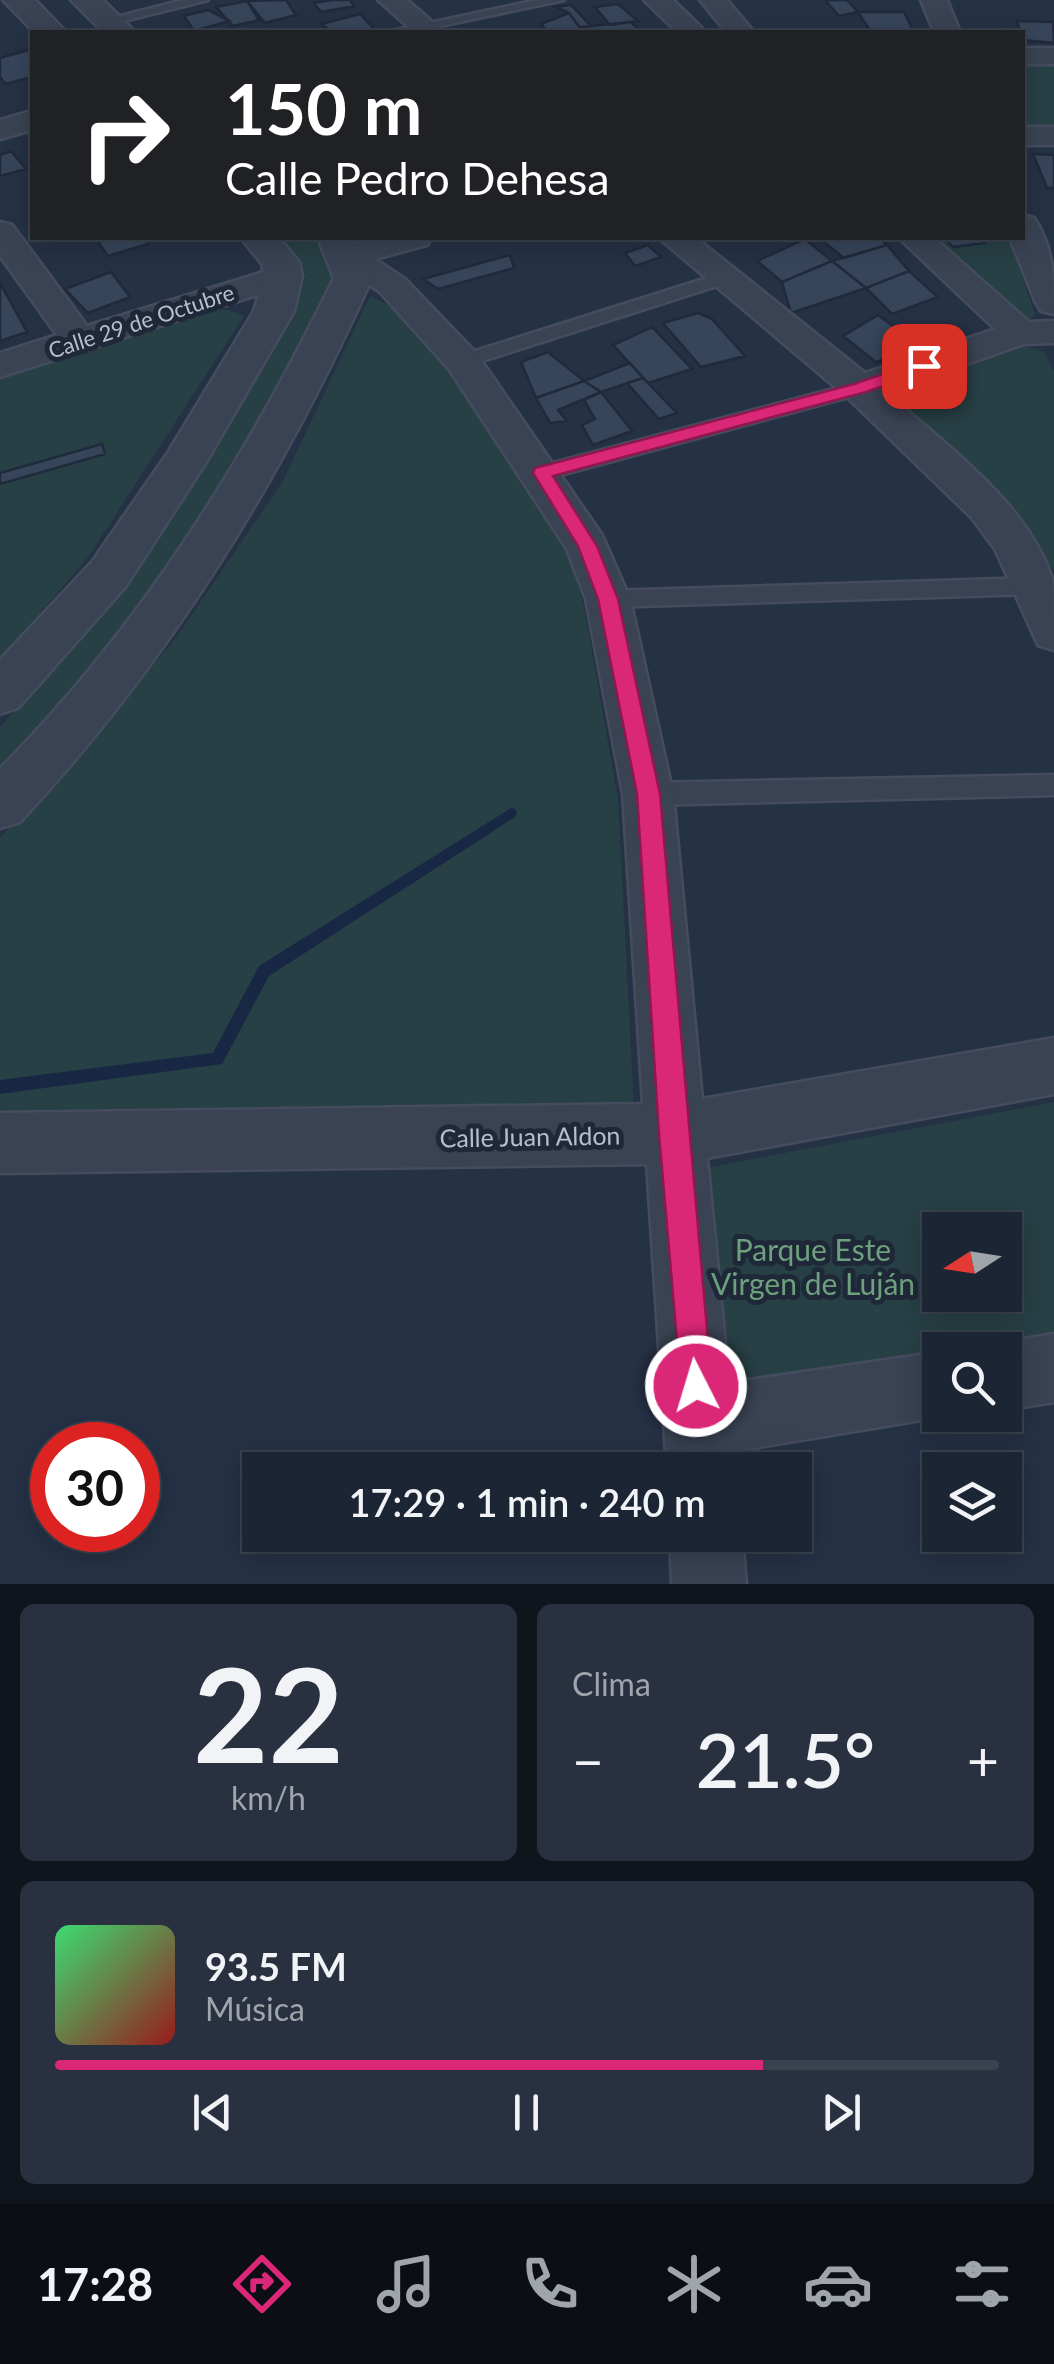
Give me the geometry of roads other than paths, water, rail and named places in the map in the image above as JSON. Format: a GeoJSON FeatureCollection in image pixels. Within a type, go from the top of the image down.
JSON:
{"type":"FeatureCollection","features":[{"type":"Feature","properties":{"kind":"street"},"geometry":{"type":"LineString","coordinates":[[18,0],[49,30]]}},
{"type":"Feature","properties":{"kind":"street"},"geometry":{"type":"LineString","coordinates":[[391,0],[426,29]]}},
{"type":"Feature","properties":{"kind":"street"},"geometry":{"type":"LineString","coordinates":[[657,0],[690,30]]}},
{"type":"Feature","properties":{"kind":"street"},"geometry":{"type":"LineString","coordinates":[[713,0],[738,30]]}},
{"type":"Feature","properties":{"kind":"street"},"geometry":{"type":"LineString","coordinates":[[934,0],[946,30]]}},
{"type":"Feature","properties":{"kind":"street"},"geometry":{"type":"LineString","coordinates":[[1025,56],[1054,56]]}},
{"type":"Feature","properties":{"kind":"street"},"geometry":{"type":"LineString","coordinates":[[0,130],[30,121]]}},
{"type":"Feature","properties":{"kind":"street"},"geometry":{"type":"LineString","coordinates":[[1025,136],[1054,136]]}},
{"type":"Feature","properties":{"kind":"street"},"geometry":{"type":"LineString","coordinates":[[0,232],[80,342]]}},
{"type":"Feature","properties":{"kind":"street"},"geometry":{"type":"LineString","coordinates":[[1025,232],[1054,303]]}},
{"type":"Feature","properties":{"kind":"street"},"geometry":{"type":"LineString","coordinates":[[0,694],[109,574],[172,480],[274,311],[282,276],[280,262],[261,240]]}},
{"type":"Feature","properties":{"kind":"street"},"geometry":{"type":"LineString","coordinates":[[342,247],[399,240]]}},
{"type":"Feature","properties":{"kind":"street"},"geometry":{"type":"LineString","coordinates":[[679,240],[860,388],[987,508],[1014,543],[1054,633]]}},
{"type":"Feature","properties":{"kind":"street"},"geometry":{"type":"LineString","coordinates":[[918,240],[1037,332]]}},
{"type":"Feature","properties":{"kind":"street"},"geometry":{"type":"LineString","coordinates":[[342,247],[393,286],[463,361],[542,473],[587,546],[608,599],[648,794],[701,1446],[922,1391]]}},
{"type":"Feature","properties":{"kind":"street"},"geometry":{"type":"LineString","coordinates":[[0,806],[133,657],[208,553],[264,460],[324,342],[352,278],[342,247]]}},
{"type":"Feature","properties":{"kind":"street","name":"Calle 29 de Octubre"},"geometry":{"type":"LineString","coordinates":[[0,365],[282,276]]}},
{"type":"Feature","properties":{"kind":"street"},"geometry":{"type":"LineString","coordinates":[[860,388],[1037,332]]}},
{"type":"Feature","properties":{"kind":"street","name":"Calle Juan Aldon"},"geometry":{"type":"LineString","coordinates":[[0,1143],[673,1134],[1054,1066]]}},
{"type":"Feature","properties":{"kind":"street"},"geometry":{"type":"LineString","coordinates":[[1022,1373],[1054,1368]]}},
{"type":"Feature","properties":{"kind":"street"},"geometry":{"type":"LineString","coordinates":[[707,1552],[709,1584]]}},
{"type":"Feature","properties":{"kind":"lane"},"geometry":{"type":"LineString","coordinates":[[105,18],[201,0]]}},
{"type":"Feature","properties":{"kind":"lane"},"geometry":{"type":"LineString","coordinates":[[426,29],[558,0]]}},
{"type":"Feature","properties":{"kind":"lane"},"geometry":{"type":"LineString","coordinates":[[463,361],[726,277]]}},
{"type":"Feature","properties":{"kind":"lane"},"geometry":{"type":"LineString","coordinates":[[542,473],[860,388]]}},
{"type":"Feature","properties":{"kind":"lane"},"geometry":{"type":"LineString","coordinates":[[608,599],[1036,586]]}},
{"type":"Feature","properties":{"kind":"lane"},"geometry":{"type":"LineString","coordinates":[[648,794],[1054,785]]}},
{"type":"Feature","properties":{"kind":"waterway"},"geometry":{"type":"LineString","coordinates":[[0,1087],[217,1059],[264,971],[511,813]]}},
{"type":"Feature","properties":{"kind":"park label","name":"Parque Este Virgen de Luján"},"geometry":{"type":"Point","coordinates":[813,1266]}}]}
